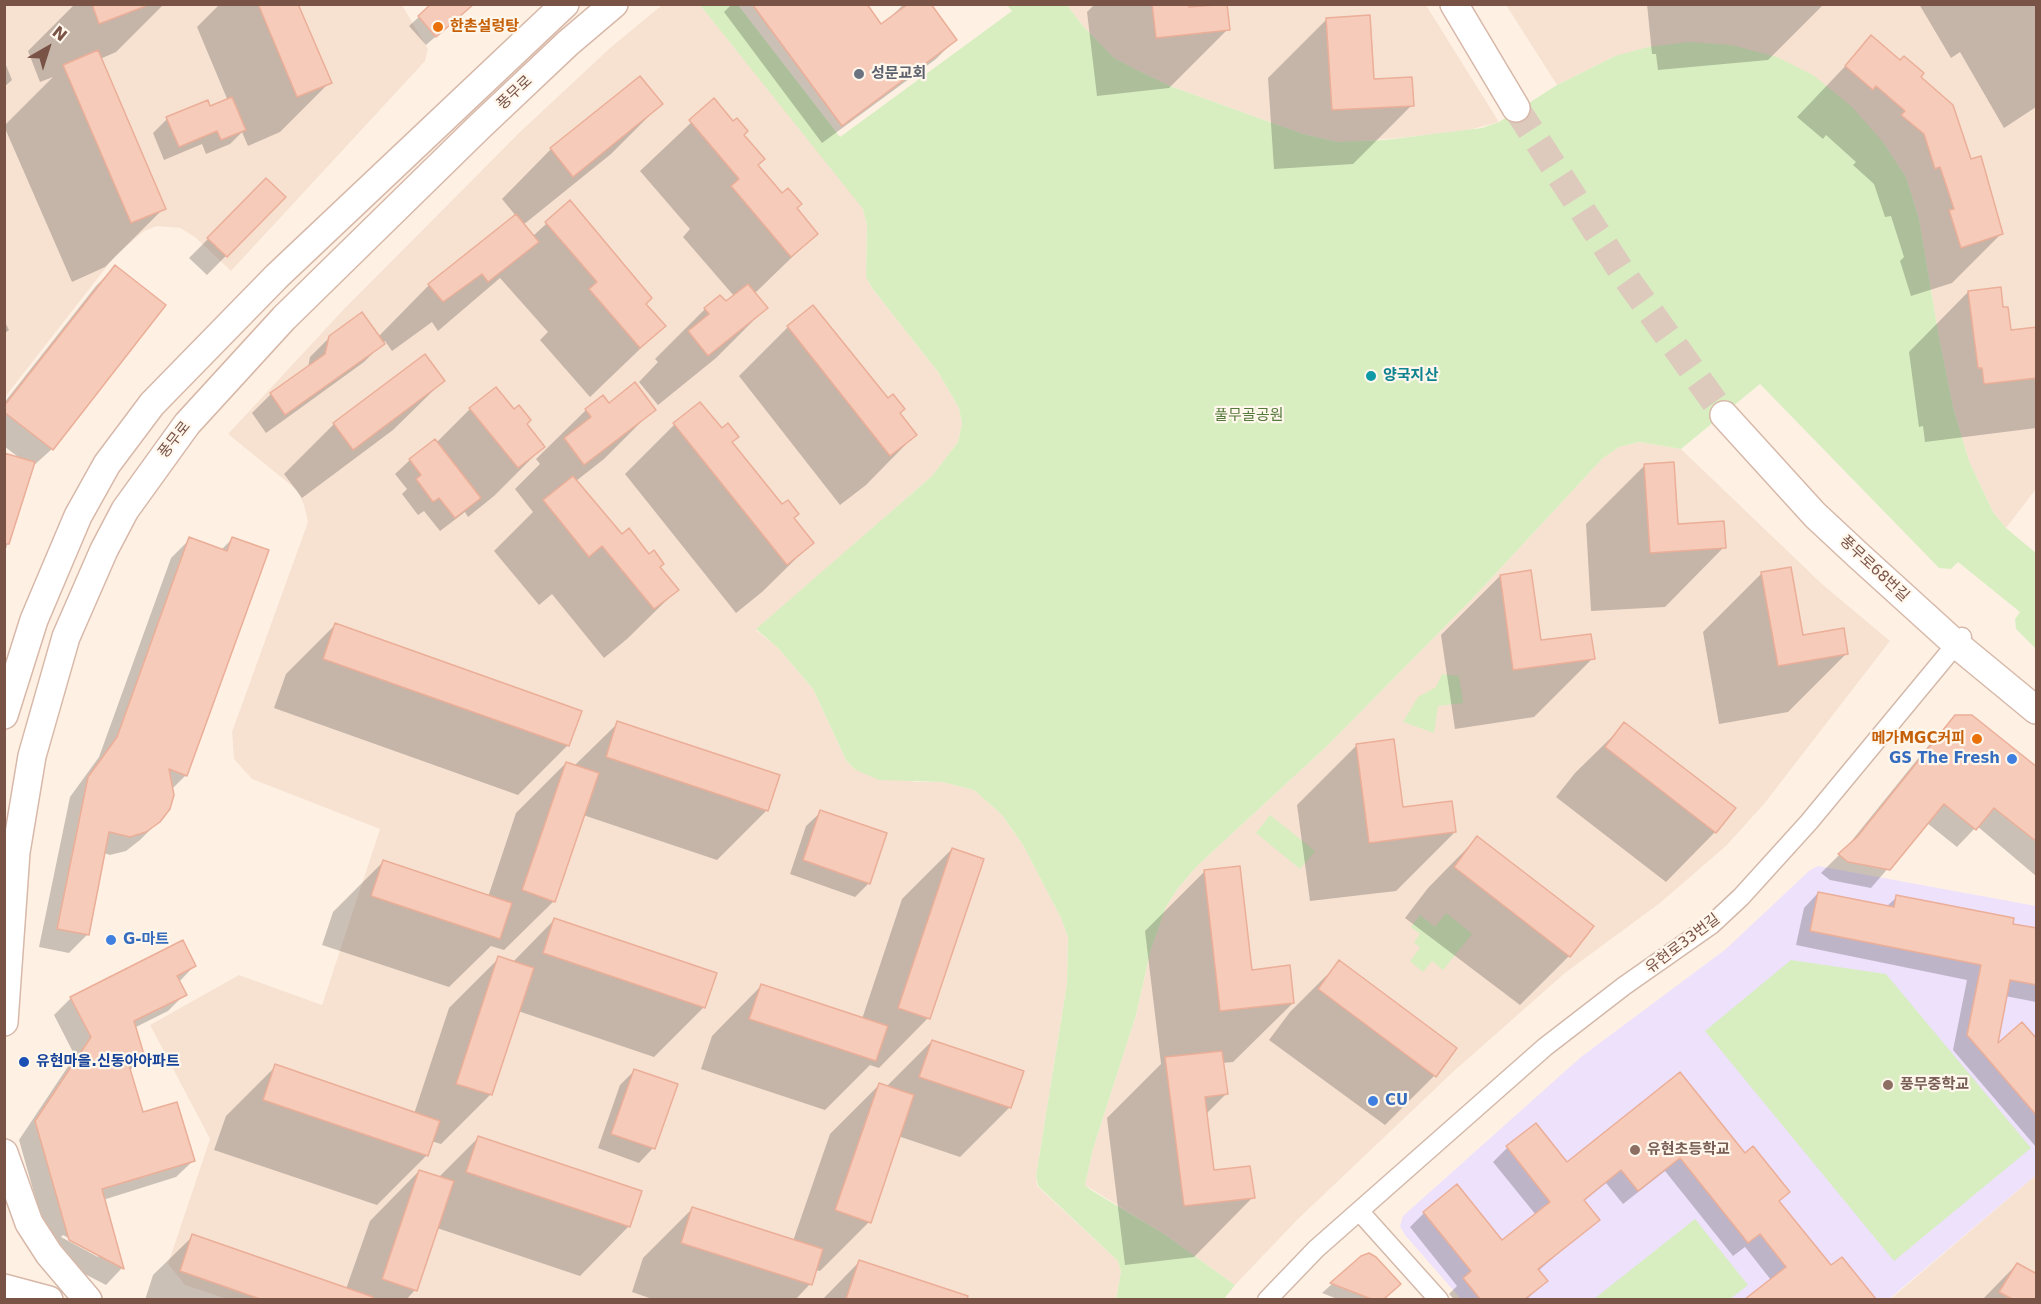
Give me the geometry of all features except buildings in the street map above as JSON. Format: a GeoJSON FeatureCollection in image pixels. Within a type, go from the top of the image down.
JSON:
{"type":"FeatureCollection","features":[{"type":"Feature","properties":{"kind":"street","name":"풍무로"},"geometry":{"type":"LineString","coordinates":[[4,715],[34,620],[78,516],[107,464],[152,404],[277,276],[565,4]]}},
{"type":"Feature","properties":{"kind":"street","name":"풍무로"},"geometry":{"type":"LineString","coordinates":[[4,1022],[16,852],[32,756],[66,637],[94,571],[125,510],[187,424],[284,318],[478,128],[568,43],[614,4]]}},
{"type":"Feature","properties":{"kind":"street"},"geometry":{"type":"LineString","coordinates":[[1454,4],[1524,104],[1473,4]]}},
{"type":"Feature","properties":{"kind":"street","name":"풍무로68번길"},"geometry":{"type":"LineString","coordinates":[[1730,411],[1960,639],[2037,710]]}},
{"type":"Feature","properties":{"kind":"street","name":"풍무로68번길"},"geometry":{"type":"LineString","coordinates":[[1960,639],[2037,692]]}},
{"type":"Feature","properties":{"kind":"street","name":"유현로33번길"},"geometry":{"type":"LineString","coordinates":[[1267,1299],[1316,1249],[1545,1047],[1624,986],[1711,925],[1741,897],[1809,822],[1960,639]]}},
{"type":"Feature","properties":{"kind":"street"},"geometry":{"type":"LineString","coordinates":[[4,1153],[29,1223],[49,1254],[88,1299]]}},
{"type":"Feature","properties":{"kind":"street"},"geometry":{"type":"LineString","coordinates":[[1359,1212],[1439,1299]]}},
{"type":"Feature","properties":{"kind":"street"},"geometry":{"type":"LineString","coordinates":[[4,1288],[49,1299]]}},
{"type":"Feature","properties":{"kind":"shaded area"},"geometry":{"type":"Polygon","coordinates":[[[5,5],[402,5],[428,49],[425,61],[231,271],[195,237],[180,228],[157,226],[144,231],[115,256],[5,397],[5,5]]]}},
{"type":"Feature","properties":{"kind":"shaded area"},"geometry":{"type":"Polygon","coordinates":[[[662,5],[700,5],[844,182],[863,209],[867,225],[866,277],[872,288],[938,372],[959,408],[962,424],[958,442],[932,476],[756,630],[779,649],[813,689],[846,760],[854,769],[916,782],[942,782],[974,790],[1002,815],[1023,845],[1061,918],[1068,937],[1067,984],[1036,1176],[1037,1186],[1118,1261],[1121,1272],[1116,1299],[227,1299],[185,1285],[168,1264],[210,1139],[150,1025],[239,975],[322,1005],[380,829],[252,779],[234,759],[232,732],[308,522],[297,490],[228,434],[344,309],[521,131],[610,48],[662,5]]]}},
{"type":"Feature","properties":{"kind":"shaded area"},"geometry":{"type":"Polygon","coordinates":[[[1067,5],[1426,5],[1499,122],[1461,132],[1353,142],[1338,142],[1303,134],[1170,86],[1114,58],[1083,26],[1067,5]]]}},
{"type":"Feature","properties":{"kind":"shaded area"},"geometry":{"type":"Polygon","coordinates":[[[1506,5],[2036,5],[2036,489],[2006,528],[1993,512],[1969,461],[1953,407],[1919,219],[1906,177],[1883,142],[1615,56],[1557,85],[1506,5]]]}},
{"type":"Feature","properties":{"kind":"shaded area"},"geometry":{"type":"Polygon","coordinates":[[[1639,442],[1681,449],[1822,584],[1890,641],[1764,804],[1726,846],[1660,903],[1565,973],[1453,1072],[1297,1220],[1235,1285],[1164,1234],[1085,1185],[1093,1149],[1136,1015],[1151,949],[1166,907],[1178,888],[1197,866],[1327,746],[1473,598],[1602,459],[1619,447],[1639,442]]]}},
{"type":"Feature","properties":{"kind":"shaded area"},"geometry":{"type":"Polygon","coordinates":[[[1818,866],[2036,906],[2036,1175],[1889,1299],[1461,1299],[1405,1235],[1400,1226],[1403,1216],[1581,1057],[1726,949],[1810,870],[1818,866]]]}},
{"type":"Feature","properties":{"kind":"shaded area"},"geometry":{"type":"Polygon","coordinates":[[[2036,1175],[2036,1299],[1889,1300],[1907,1285],[2036,1175]]]}},
{"type":"Feature","properties":{"kind":"green space","name":"풀무골공원"},"geometry":{"type":"Polygon","coordinates":[[[700,5],[738,5],[840,137],[1012,11],[1007,5],[1067,5],[1083,26],[1114,58],[1137,70],[1170,86],[1303,134],[1338,142],[1384,140],[1482,128],[1499,122],[1557,85],[1615,56],[1648,47],[1689,42],[1731,45],[1777,57],[1813,75],[1852,107],[1883,142],[1906,177],[1919,219],[1953,407],[1969,461],[1993,512],[2006,528],[2036,553],[2036,649],[2016,629],[2015,619],[2020,612],[1958,562],[1951,569],[1939,568],[1760,384],[1681,449],[1639,442],[1619,447],[1602,459],[1473,598],[1327,746],[1197,866],[1178,888],[1166,907],[1151,949],[1136,1015],[1093,1149],[1085,1185],[1164,1234],[1235,1285],[1224,1299],[1116,1299],[1121,1272],[1118,1261],[1038,1186],[1036,1176],[1067,984],[1068,937],[1061,918],[1023,845],[1002,815],[974,790],[942,782],[879,780],[854,769],[846,760],[813,689],[779,649],[756,629],[932,476],[958,442],[962,424],[959,408],[938,372],[872,288],[866,277],[867,225],[863,209],[700,5]]]}},
{"type":"Feature","properties":{"kind":"green space"},"geometry":{"type":"Polygon","coordinates":[[[1442,674],[1459,676],[1463,703],[1438,706],[1434,733],[1403,722],[1418,697],[1436,687],[1442,674]]]}},
{"type":"Feature","properties":{"kind":"green space"},"geometry":{"type":"Polygon","coordinates":[[[1270,815],[1315,851],[1300,869],[1256,833],[1270,815]]]}},
{"type":"Feature","properties":{"kind":"green space"},"geometry":{"type":"Polygon","coordinates":[[[1446,913],[1472,934],[1443,970],[1432,961],[1423,972],[1410,961],[1420,948],[1414,942],[1420,934],[1411,927],[1420,915],[1435,927],[1446,913]]]}},
{"type":"Feature","properties":{"kind":"green space"},"geometry":{"type":"Polygon","coordinates":[[[1791,960],[1886,974],[2031,1148],[1894,1261],[1705,1031],[1791,960]]]}},
{"type":"Feature","properties":{"kind":"green space"},"geometry":{"type":"Polygon","coordinates":[[[1695,1219],[1748,1285],[1730,1299],[1594,1299],[1695,1219]]]}},
{"type":"Feature","properties":{"kind":"tunnel"},"geometry":{"type":"LineString","coordinates":[[1516,108],[1624,275],[1724,415]]}},
{"type":"Feature","properties":{"kind":"place","name":"한촌설렁탕"},"geometry":{"type":"Point","coordinates":[438,27]}},
{"type":"Feature","properties":{"kind":"place","name":"성문교회"},"geometry":{"type":"Point","coordinates":[859,74]}},
{"type":"Feature","properties":{"kind":"place","name":"양국지산"},"geometry":{"type":"Point","coordinates":[1371,376]}},
{"type":"Feature","properties":{"kind":"place","name":"메가MGC커피"},"geometry":{"type":"Point","coordinates":[1977,739]}},
{"type":"Feature","properties":{"kind":"place","name":"GS The Fresh"},"geometry":{"type":"Point","coordinates":[2012,759]}},
{"type":"Feature","properties":{"kind":"place","name":"G-마트"},"geometry":{"type":"Point","coordinates":[111,940]}},
{"type":"Feature","properties":{"kind":"place","name":"유현마을.신동아아파트"},"geometry":{"type":"Point","coordinates":[24,1062]}},
{"type":"Feature","properties":{"kind":"place","name":"풍무중학교"},"geometry":{"type":"Point","coordinates":[1888,1085]}},
{"type":"Feature","properties":{"kind":"place","name":"CU"},"geometry":{"type":"Point","coordinates":[1373,1101]}},
{"type":"Feature","properties":{"kind":"place","name":"유현초등학교"},"geometry":{"type":"Point","coordinates":[1635,1150]}}]}
